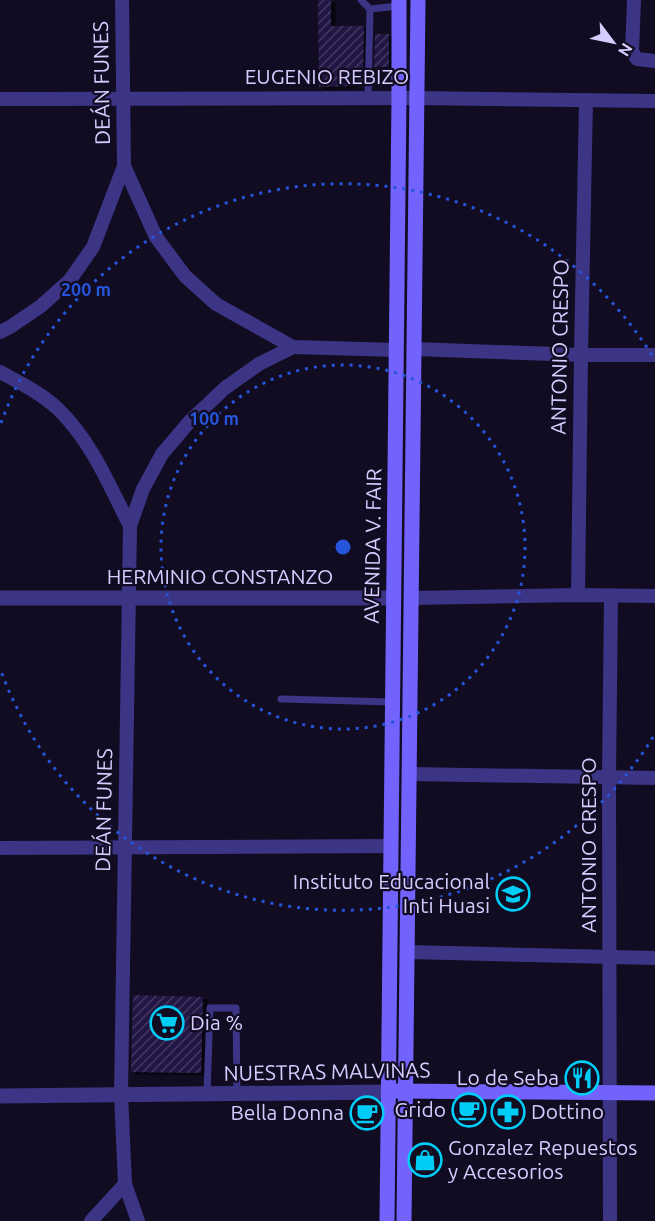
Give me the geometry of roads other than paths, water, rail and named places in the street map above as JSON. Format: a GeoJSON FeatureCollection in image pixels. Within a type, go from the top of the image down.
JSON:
{"type":"FeatureCollection","features":[{"type":"Feature","properties":{"kind":"main road","name":"AVENIDA V. FAIR"},"geometry":{"type":"LineString","coordinates":[[404,1221],[418,0]]}},
{"type":"Feature","properties":{"kind":"main road","name":"AVENIDA V. FAIR"},"geometry":{"type":"LineString","coordinates":[[387,1221],[399,3]]}},
{"type":"Feature","properties":{"kind":"main road","name":"HERMINIO CONSTANZO"},"geometry":{"type":"LineString","coordinates":[[394,598],[412,598]]}},
{"type":"Feature","properties":{"kind":"main road","name":"NUESTRAS MALVINAS"},"geometry":{"type":"LineString","coordinates":[[388,1092],[655,1093]]}},
{"type":"Feature","properties":{"kind":"street","name":"DEÁN FUNES"},"geometry":{"type":"LineString","coordinates":[[122,0],[124,166]]}},
{"type":"Feature","properties":{"kind":"street"},"geometry":{"type":"LineString","coordinates":[[634,0],[632,52],[637,60],[655,61]]}},
{"type":"Feature","properties":{"kind":"street","name":"EUGENIO REBIZO"},"geometry":{"type":"LineString","coordinates":[[0,99],[417,98],[655,101]]}},
{"type":"Feature","properties":{"kind":"street","name":"ANTONIO CRESPO"},"geometry":{"type":"LineString","coordinates":[[578,595],[580,355],[586,99]]}},
{"type":"Feature","properties":{"kind":"street"},"geometry":{"type":"LineString","coordinates":[[124,166],[156,237],[185,276],[216,304],[292,347],[396,350]]}},
{"type":"Feature","properties":{"kind":"street"},"geometry":{"type":"LineString","coordinates":[[0,332],[41,306],[70,280],[93,247],[124,166]]}},
{"type":"Feature","properties":{"kind":"street"},"geometry":{"type":"LineString","coordinates":[[129,526],[143,489],[162,454],[190,422],[225,388],[259,364],[292,347]]}},
{"type":"Feature","properties":{"kind":"street"},"geometry":{"type":"LineString","coordinates":[[414,350],[655,355]]}},
{"type":"Feature","properties":{"kind":"street"},"geometry":{"type":"LineString","coordinates":[[0,372],[31,388],[57,408],[78,429],[96,457],[129,526]]}},
{"type":"Feature","properties":{"kind":"street","name":"DEÁN FUNES"},"geometry":{"type":"LineString","coordinates":[[129,526],[121,1094],[125,1184],[138,1221]]}},
{"type":"Feature","properties":{"kind":"street","name":"ANTONIO CRESPO"},"geometry":{"type":"LineString","coordinates":[[610,1221],[611,596]]}},
{"type":"Feature","properties":{"kind":"street","name":"HERMINIO CONSTANZO"},"geometry":{"type":"LineString","coordinates":[[412,598],[655,596]]}},
{"type":"Feature","properties":{"kind":"street","name":"HERMINIO CONSTANZO"},"geometry":{"type":"LineString","coordinates":[[0,598],[394,598]]}},
{"type":"Feature","properties":{"kind":"street"},"geometry":{"type":"LineString","coordinates":[[409,774],[655,778]]}},
{"type":"Feature","properties":{"kind":"street"},"geometry":{"type":"LineString","coordinates":[[0,848],[391,846]]}},
{"type":"Feature","properties":{"kind":"street"},"geometry":{"type":"LineString","coordinates":[[408,952],[655,958]]}},
{"type":"Feature","properties":{"kind":"street","name":"NUESTRAS MALVINAS"},"geometry":{"type":"LineString","coordinates":[[0,1096],[388,1092]]}},
{"type":"Feature","properties":{"kind":"street"},"geometry":{"type":"LineString","coordinates":[[91,1221],[125,1184]]}},
{"type":"Feature","properties":{"kind":"lane"},"geometry":{"type":"LineString","coordinates":[[361,0],[370,9]]}},
{"type":"Feature","properties":{"kind":"lane"},"geometry":{"type":"LineString","coordinates":[[368,98],[369,0]]}},
{"type":"Feature","properties":{"kind":"lane"},"geometry":{"type":"LineString","coordinates":[[370,9],[399,3]]}},
{"type":"Feature","properties":{"kind":"lane"},"geometry":{"type":"LineString","coordinates":[[281,699],[392,702]]}},
{"type":"Feature","properties":{"kind":"lane"},"geometry":{"type":"LineString","coordinates":[[207,1094],[210,1008],[236,1008],[237,1094]]}},
{"type":"Feature","properties":{"kind":"place","name":"Instituto Educacional Inti Huasi"},"geometry":{"type":"Point","coordinates":[513,894]}},
{"type":"Feature","properties":{"kind":"place","name":"Dia %"},"geometry":{"type":"Point","coordinates":[167,1023]}},
{"type":"Feature","properties":{"kind":"place","name":"Lo de Seba"},"geometry":{"type":"Point","coordinates":[582,1078]}},
{"type":"Feature","properties":{"kind":"place","name":"Grido"},"geometry":{"type":"Point","coordinates":[469,1110]}},
{"type":"Feature","properties":{"kind":"place","name":"Dottino"},"geometry":{"type":"Point","coordinates":[508,1112]}},
{"type":"Feature","properties":{"kind":"place","name":"Bella Donna"},"geometry":{"type":"Point","coordinates":[367,1113]}},
{"type":"Feature","properties":{"kind":"place","name":"Gonzalez Repuestos y Accesorios"},"geometry":{"type":"Point","coordinates":[425,1160]}}]}
